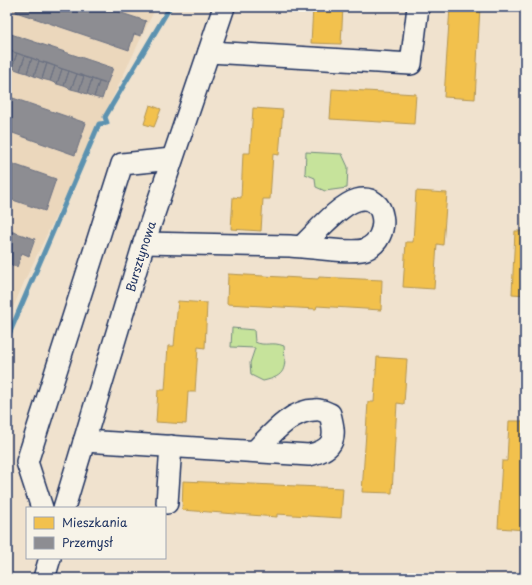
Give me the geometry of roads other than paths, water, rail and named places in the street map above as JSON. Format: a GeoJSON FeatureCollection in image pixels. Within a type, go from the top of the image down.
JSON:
{"type":"FeatureCollection","features":[{"type":"Feature","properties":{"kind":"street","name":"Bursztynowa"},"geometry":{"type":"LineString","coordinates":[[64,507],[144,243],[224,7]]}},
{"type":"Feature","properties":{"kind":"street"},"geometry":{"type":"LineString","coordinates":[[209,52],[411,64],[418,7]]}},
{"type":"Feature","properties":{"kind":"street"},"geometry":{"type":"LineString","coordinates":[[42,507],[27,462],[122,164],[172,159]]}},
{"type":"Feature","properties":{"kind":"street"},"geometry":{"type":"LineString","coordinates":[[144,243],[301,247]]}},
{"type":"Feature","properties":{"kind":"street"},"geometry":{"type":"LineString","coordinates":[[84,441],[255,451]]}},
{"type":"Feature","properties":{"kind":"street"},"geometry":{"type":"LineString","coordinates":[[167,503],[171,446]]}},
{"type":"Feature","properties":{"kind":"street"},"geometry":{"type":"LineString","coordinates":[[44,578],[50,559]]}},
{"type":"Feature","properties":{"kind":"waterway"},"geometry":{"type":"LineString","coordinates":[[7,339],[99,124],[107,123],[105,117],[170,7]]}}]}
